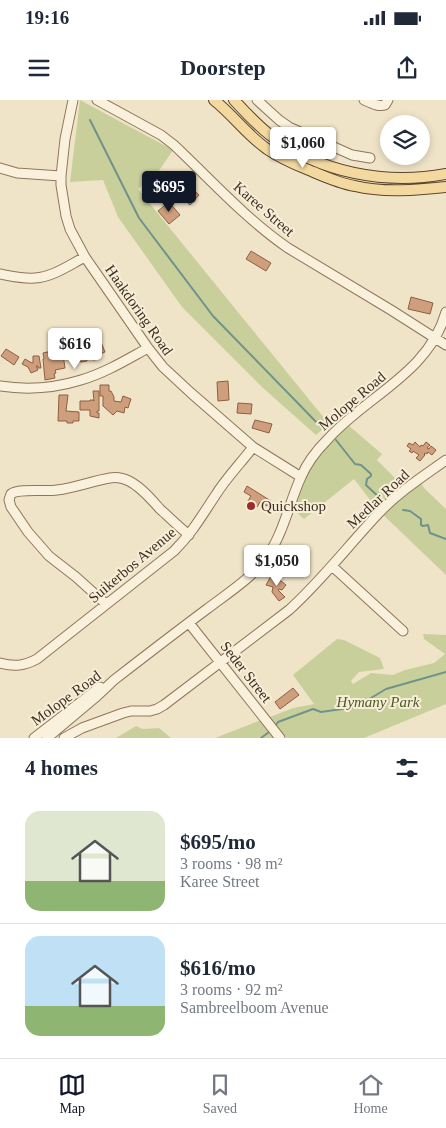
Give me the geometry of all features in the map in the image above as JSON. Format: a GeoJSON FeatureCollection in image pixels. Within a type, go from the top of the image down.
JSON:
{"type":"FeatureCollection","features":[{"type":"Feature","properties":{"kind":"main road"},"geometry":{"type":"LineString","coordinates":[[214,100],[268,150],[321,176],[356,187],[376,189],[446,187]]}},
{"type":"Feature","properties":{"kind":"main road"},"geometry":{"type":"LineString","coordinates":[[234,100],[270,135],[294,150],[344,171],[400,178],[446,174]]}},
{"type":"Feature","properties":{"kind":"street","name":"Haakdoring Road"},"geometry":{"type":"LineString","coordinates":[[73,100],[61,176],[62,198],[70,228],[85,256],[148,348],[176,380],[253,447],[301,477]]}},
{"type":"Feature","properties":{"kind":"street","name":"Karee Street"},"geometry":{"type":"LineString","coordinates":[[97,100],[161,135],[174,145],[272,237],[446,345]]}},
{"type":"Feature","properties":{"kind":"street"},"geometry":{"type":"LineString","coordinates":[[256,100],[278,120],[289,127],[352,155],[370,158]]}},
{"type":"Feature","properties":{"kind":"street"},"geometry":{"type":"LineString","coordinates":[[364,100],[382,106],[388,100]]}},
{"type":"Feature","properties":{"kind":"street"},"geometry":{"type":"LineString","coordinates":[[0,168],[17,173],[61,176]]}},
{"type":"Feature","properties":{"kind":"street"},"geometry":{"type":"LineString","coordinates":[[0,274],[26,278],[46,276],[85,256]]}},
{"type":"Feature","properties":{"kind":"street","name":"Molope Road"},"geometry":{"type":"LineString","coordinates":[[47,738],[114,680],[237,587],[260,566],[280,533],[301,477],[313,455],[332,434],[409,370],[425,353],[436,338],[446,312]]}},
{"type":"Feature","properties":{"kind":"street"},"geometry":{"type":"LineString","coordinates":[[0,386],[38,388],[80,381],[148,348]]}},
{"type":"Feature","properties":{"kind":"street","name":"Suikerbos Avenue"},"geometry":{"type":"LineString","coordinates":[[0,664],[19,666],[37,659],[174,551],[189,535],[226,480],[253,447]]}},
{"type":"Feature","properties":{"kind":"street","name":"Medlar Road"},"geometry":{"type":"LineString","coordinates":[[64,738],[82,728],[127,711],[145,712],[158,709],[293,606],[332,566],[378,514],[412,484],[446,460]]}},
{"type":"Feature","properties":{"kind":"street"},"geometry":{"type":"LineString","coordinates":[[106,604],[55,561],[28,532],[10,507],[8,500],[11,494],[18,490],[38,492],[57,490],[110,478],[123,479],[135,485],[189,535]]}},
{"type":"Feature","properties":{"kind":"street"},"geometry":{"type":"LineString","coordinates":[[332,566],[403,631]]}},
{"type":"Feature","properties":{"kind":"street","name":"Seder Street"},"geometry":{"type":"LineString","coordinates":[[190,622],[280,738]]}},
{"type":"Feature","properties":{"kind":"street","name":"Molope Road"},"geometry":{"type":"LineString","coordinates":[[34,738],[97,689],[114,680]]}},
{"type":"Feature","properties":{"kind":"green space"},"geometry":{"type":"Polygon","coordinates":[[[80,100],[173,150],[156,175],[138,189],[329,424],[316,435],[263,388],[182,307],[118,217],[103,180],[70,182],[80,100]]]}},
{"type":"Feature","properties":{"kind":"green space"},"geometry":{"type":"Polygon","coordinates":[[[348,425],[382,454],[377,460],[399,482],[419,480],[424,488],[446,509],[446,575],[377,509],[354,479],[304,519],[293,509],[304,480],[318,454],[348,425]]]}},
{"type":"Feature","properties":{"kind":"green space","name":"Hymany Park"},"geometry":{"type":"Polygon","coordinates":[[[423,634],[446,635],[446,704],[364,738],[287,738],[270,717],[293,708],[314,704],[293,675],[337,639],[344,640],[380,658],[384,669],[359,672],[351,681],[353,684],[371,673],[393,675],[434,663],[445,654],[424,639],[423,634]]]}},
{"type":"Feature","properties":{"kind":"green space"},"geometry":{"type":"Polygon","coordinates":[[[261,720],[276,738],[215,738],[261,720]]]}},
{"type":"Feature","properties":{"kind":"green space"},"geometry":{"type":"Polygon","coordinates":[[[136,726],[143,729],[159,728],[171,738],[116,738],[136,726]]]}},
{"type":"Feature","properties":{"kind":"building"},"geometry":{"type":"Polygon","coordinates":[[[186,183],[199,195],[190,205],[177,193],[186,183]]]}},
{"type":"Feature","properties":{"kind":"building"},"geometry":{"type":"Polygon","coordinates":[[[169,202],[180,215],[169,224],[158,211],[169,202]]]}},
{"type":"Feature","properties":{"kind":"building"},"geometry":{"type":"Polygon","coordinates":[[[251,251],[271,263],[266,271],[246,259],[251,251]]]}},
{"type":"Feature","properties":{"kind":"building"},"geometry":{"type":"Polygon","coordinates":[[[411,297],[433,303],[430,314],[408,309],[411,297]]]}},
{"type":"Feature","properties":{"kind":"building"},"geometry":{"type":"Polygon","coordinates":[[[98,335],[105,352],[95,356],[95,360],[88,359],[89,339],[98,335]]]}},
{"type":"Feature","properties":{"kind":"building"},"geometry":{"type":"Polygon","coordinates":[[[68,347],[77,347],[86,351],[87,361],[81,362],[74,358],[68,358],[68,347]]]}},
{"type":"Feature","properties":{"kind":"building"},"geometry":{"type":"Polygon","coordinates":[[[6,349],[19,357],[14,365],[1,356],[6,349]]]}},
{"type":"Feature","properties":{"kind":"building"},"geometry":{"type":"Polygon","coordinates":[[[52,351],[53,356],[63,354],[65,368],[55,370],[55,378],[45,380],[43,353],[52,351]]]}},
{"type":"Feature","properties":{"kind":"building"},"geometry":{"type":"Polygon","coordinates":[[[33,356],[39,356],[41,368],[36,366],[38,370],[31,373],[28,367],[22,364],[25,359],[33,363],[33,356]]]}},
{"type":"Feature","properties":{"kind":"building"},"geometry":{"type":"Polygon","coordinates":[[[228,381],[229,400],[218,401],[217,382],[228,381]]]}},
{"type":"Feature","properties":{"kind":"building"},"geometry":{"type":"Polygon","coordinates":[[[100,385],[109,385],[109,391],[111,391],[114,397],[114,401],[121,402],[123,396],[131,399],[128,408],[125,407],[124,413],[117,411],[113,415],[103,406],[103,396],[100,396],[100,385]]]}},
{"type":"Feature","properties":{"kind":"building"},"geometry":{"type":"Polygon","coordinates":[[[93,391],[99,391],[99,411],[97,413],[99,413],[99,418],[90,416],[90,410],[80,410],[80,401],[94,401],[93,391]]]}},
{"type":"Feature","properties":{"kind":"building"},"geometry":{"type":"Polygon","coordinates":[[[59,395],[68,395],[66,411],[79,412],[79,421],[67,423],[67,421],[58,421],[59,395]]]}},
{"type":"Feature","properties":{"kind":"building"},"geometry":{"type":"Polygon","coordinates":[[[238,403],[252,404],[251,414],[237,413],[238,403]]]}},
{"type":"Feature","properties":{"kind":"building"},"geometry":{"type":"Polygon","coordinates":[[[255,420],[272,424],[269,433],[252,428],[255,420]]]}},
{"type":"Feature","properties":{"kind":"building"},"geometry":{"type":"Polygon","coordinates":[[[415,442],[420,447],[426,442],[430,445],[427,448],[429,449],[431,446],[436,450],[432,455],[428,452],[427,454],[425,453],[420,461],[416,458],[419,455],[409,451],[411,449],[407,446],[409,443],[413,445],[415,442]]]}},
{"type":"Feature","properties":{"kind":"building"},"geometry":{"type":"Polygon","coordinates":[[[247,486],[271,501],[267,506],[260,502],[257,507],[248,501],[251,496],[244,492],[247,486]]]}},
{"type":"Feature","properties":{"kind":"building"},"geometry":{"type":"Polygon","coordinates":[[[271,576],[286,585],[282,590],[278,590],[285,597],[279,601],[272,592],[273,587],[266,585],[271,576]]]}},
{"type":"Feature","properties":{"kind":"building"},"geometry":{"type":"Polygon","coordinates":[[[293,688],[299,695],[280,709],[275,702],[293,688]]]}},
{"type":"Feature","properties":{"kind":"waterway"},"geometry":{"type":"LineString","coordinates":[[90,120],[139,218],[213,316],[323,429]]}},
{"type":"Feature","properties":{"kind":"waterway"},"geometry":{"type":"LineString","coordinates":[[336,440],[355,464],[361,465],[371,474],[367,479],[366,485],[382,500]]}},
{"type":"Feature","properties":{"kind":"waterway"},"geometry":{"type":"LineString","coordinates":[[403,510],[410,511],[421,519],[421,525],[428,525],[430,533],[446,539]]}},
{"type":"Feature","properties":{"kind":"waterway"},"geometry":{"type":"LineString","coordinates":[[276,725],[278,722],[313,709],[321,712],[356,707],[386,689],[446,672]]}},
{"type":"Feature","properties":{"kind":"waterway"},"geometry":{"type":"LineString","coordinates":[[261,738],[269,732]]}},
{"type":"Feature","properties":{"kind":"place","name":"Quickshop"},"geometry":{"type":"Point","coordinates":[251,506]}}]}
